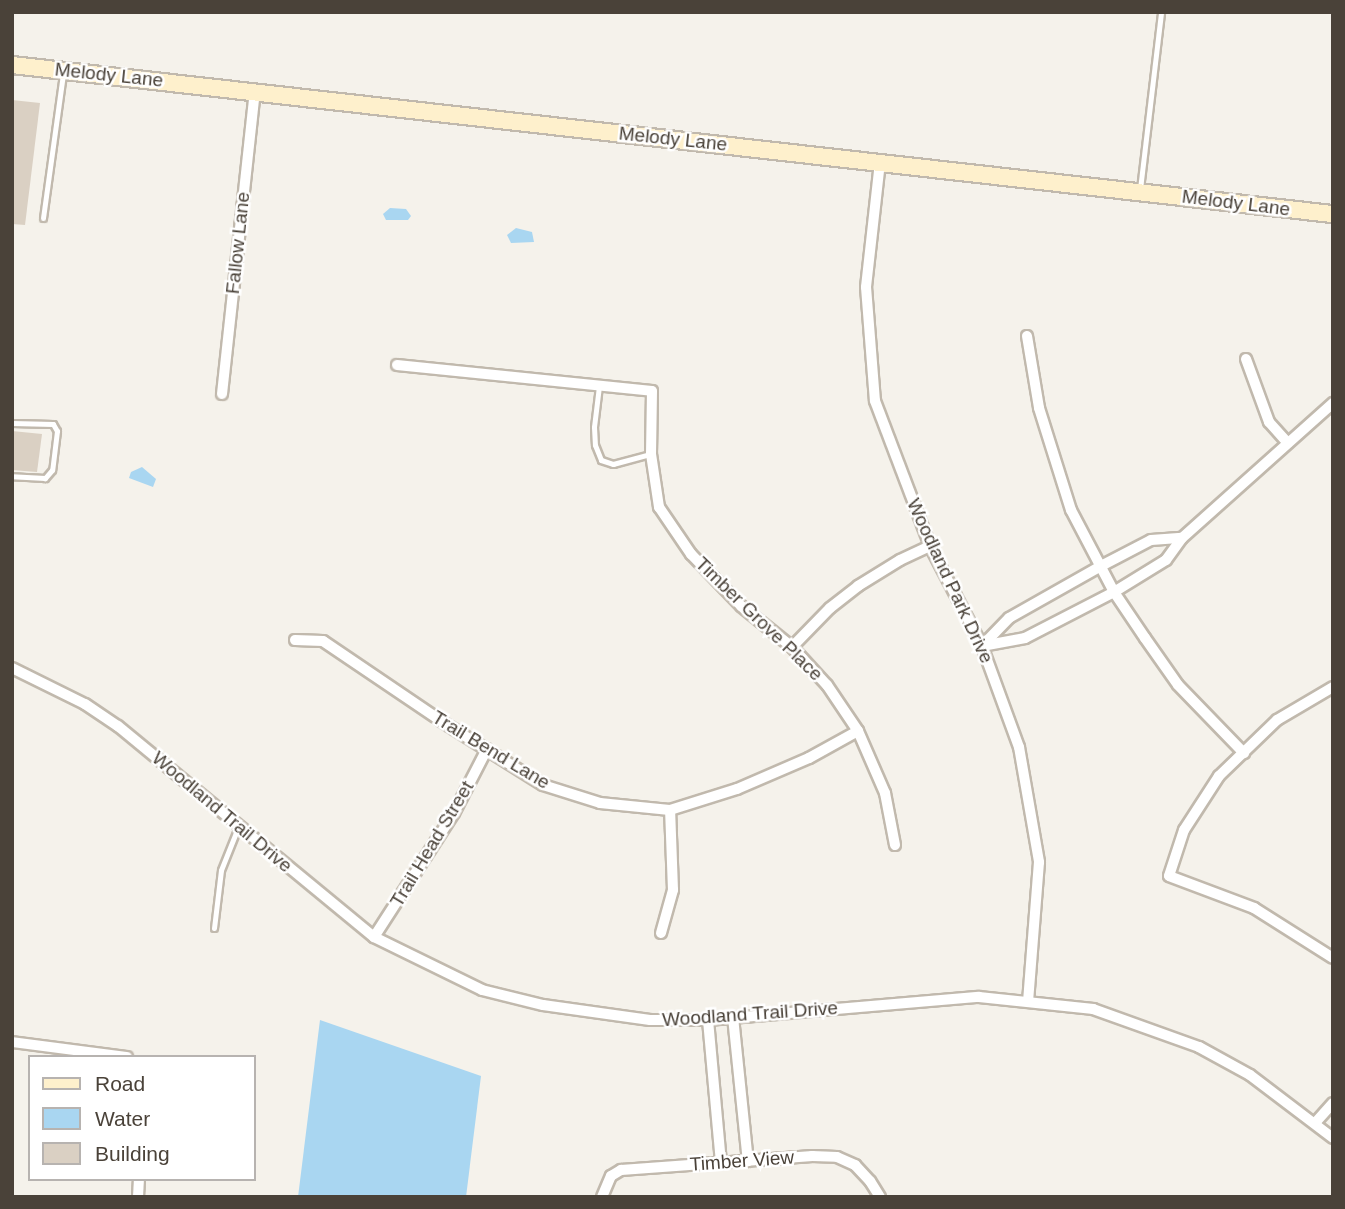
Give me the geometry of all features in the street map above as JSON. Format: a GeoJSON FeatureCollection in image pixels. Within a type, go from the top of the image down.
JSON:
{"type":"FeatureCollection","features":[{"type":"Feature","properties":{"kind":"street","name":"Melody Lane"},"geometry":{"type":"LineString","coordinates":[[12,65],[1333,214]]}},
{"type":"Feature","properties":{"kind":"street","name":"Fallow Lane"},"geometry":{"type":"LineString","coordinates":[[222,394],[255,91]]}},
{"type":"Feature","properties":{"kind":"street","name":"Woodland Park Drive"},"geometry":{"type":"LineString","coordinates":[[880,162],[866,287],[875,401],[930,546],[982,646],[1019,747],[1039,862],[1028,1001]]}},
{"type":"Feature","properties":{"kind":"street"},"geometry":{"type":"LineString","coordinates":[[1027,336],[1039,408],[1071,510],[1114,592],[1178,685],[1244,753]]}},
{"type":"Feature","properties":{"kind":"street"},"geometry":{"type":"LineString","coordinates":[[1246,359],[1269,422],[1288,443]]}},
{"type":"Feature","properties":{"kind":"street","name":"Timber Grove Place"},"geometry":{"type":"LineString","coordinates":[[397,365],[652,391],[651,454],[659,507],[691,554],[741,606],[792,647],[827,685],[858,731],[885,793],[895,845]]}},
{"type":"Feature","properties":{"kind":"street"},"geometry":{"type":"LineString","coordinates":[[982,646],[1025,638],[1114,592],[1166,560],[1182,538],[1333,403]]}},
{"type":"Feature","properties":{"kind":"street"},"geometry":{"type":"LineString","coordinates":[[982,646],[1009,618],[1101,566],[1151,540],[1182,538]]}},
{"type":"Feature","properties":{"kind":"street"},"geometry":{"type":"LineString","coordinates":[[792,647],[830,608],[858,586],[900,560],[930,546]]}},
{"type":"Feature","properties":{"kind":"street","name":"Trail Bend Lane"},"geometry":{"type":"LineString","coordinates":[[295,640],[323,641],[543,785],[600,803],[670,810],[737,789],[809,758],[858,731]]}},
{"type":"Feature","properties":{"kind":"street","name":"Woodland Trail Drive"},"geometry":{"type":"LineString","coordinates":[[12,668],[85,704],[118,726],[374,937],[482,990],[543,1005],[615,1017],[708,1020],[948,998],[1028,1001],[1093,1009],[1199,1047],[1250,1075],[1333,1138]]}},
{"type":"Feature","properties":{"kind":"street","name":"Woodland Trail Drive"},"geometry":{"type":"LineString","coordinates":[[12,677],[25,676]]}},
{"type":"Feature","properties":{"kind":"street"},"geometry":{"type":"LineString","coordinates":[[1333,687],[1277,720],[1219,776],[1184,830],[1169,876],[1254,908],[1333,958]]}},
{"type":"Feature","properties":{"kind":"street","name":"Trail Head Street"},"geometry":{"type":"LineString","coordinates":[[374,937],[454,813],[487,749]]}},
{"type":"Feature","properties":{"kind":"street"},"geometry":{"type":"LineString","coordinates":[[661,933],[673,890],[670,810]]}},
{"type":"Feature","properties":{"kind":"street"},"geometry":{"type":"LineString","coordinates":[[733,1017],[748,1161]]}},
{"type":"Feature","properties":{"kind":"street"},"geometry":{"type":"LineString","coordinates":[[708,1020],[721,1163]]}},
{"type":"Feature","properties":{"kind":"street"},"geometry":{"type":"LineString","coordinates":[[12,1042],[112,1055]]}},
{"type":"Feature","properties":{"kind":"street"},"geometry":{"type":"LineString","coordinates":[[1315,1123],[1333,1103]]}},
{"type":"Feature","properties":{"kind":"street","name":"Timber View"},"geometry":{"type":"LineString","coordinates":[[602,1197],[611,1176],[621,1170],[837,1157],[855,1165],[880,1197]]}},
{"type":"Feature","properties":{"kind":"lane"},"geometry":{"type":"LineString","coordinates":[[1140,192],[1161,12]]}},
{"type":"Feature","properties":{"kind":"lane"},"geometry":{"type":"LineString","coordinates":[[43,218],[63,70]]}},
{"type":"Feature","properties":{"kind":"lane"},"geometry":{"type":"LineString","coordinates":[[599,386],[594,427],[595,445],[601,460],[614,464],[651,454]]}},
{"type":"Feature","properties":{"kind":"lane"},"geometry":{"type":"LineString","coordinates":[[12,423],[53,424],[57,431],[52,470],[45,478],[12,476]]}},
{"type":"Feature","properties":{"kind":"lane"},"geometry":{"type":"LineString","coordinates":[[214,928],[221,870],[239,825]]}},
{"type":"Feature","properties":{"kind":"water"},"geometry":{"type":"Polygon","coordinates":[[[390,208],[406,209],[411,216],[408,220],[386,220],[383,214],[390,208]]]}},
{"type":"Feature","properties":{"kind":"water"},"geometry":{"type":"Polygon","coordinates":[[[516,228],[532,232],[534,242],[511,243],[507,235],[516,228]]]}},
{"type":"Feature","properties":{"kind":"water"},"geometry":{"type":"Polygon","coordinates":[[[142,467],[156,479],[153,487],[129,478],[131,472],[142,467]]]}},
{"type":"Feature","properties":{"kind":"water"},"geometry":{"type":"Polygon","coordinates":[[[320,1020],[481,1076],[466,1197],[298,1197],[320,1020]]]}},
{"type":"Feature","properties":{"kind":"building"},"geometry":{"type":"Polygon","coordinates":[[[12,100],[40,103],[25,225],[12,224],[12,100]]]}},
{"type":"Feature","properties":{"kind":"building"},"geometry":{"type":"Polygon","coordinates":[[[12,431],[42,434],[37,472],[12,470],[12,431]]]}}]}
